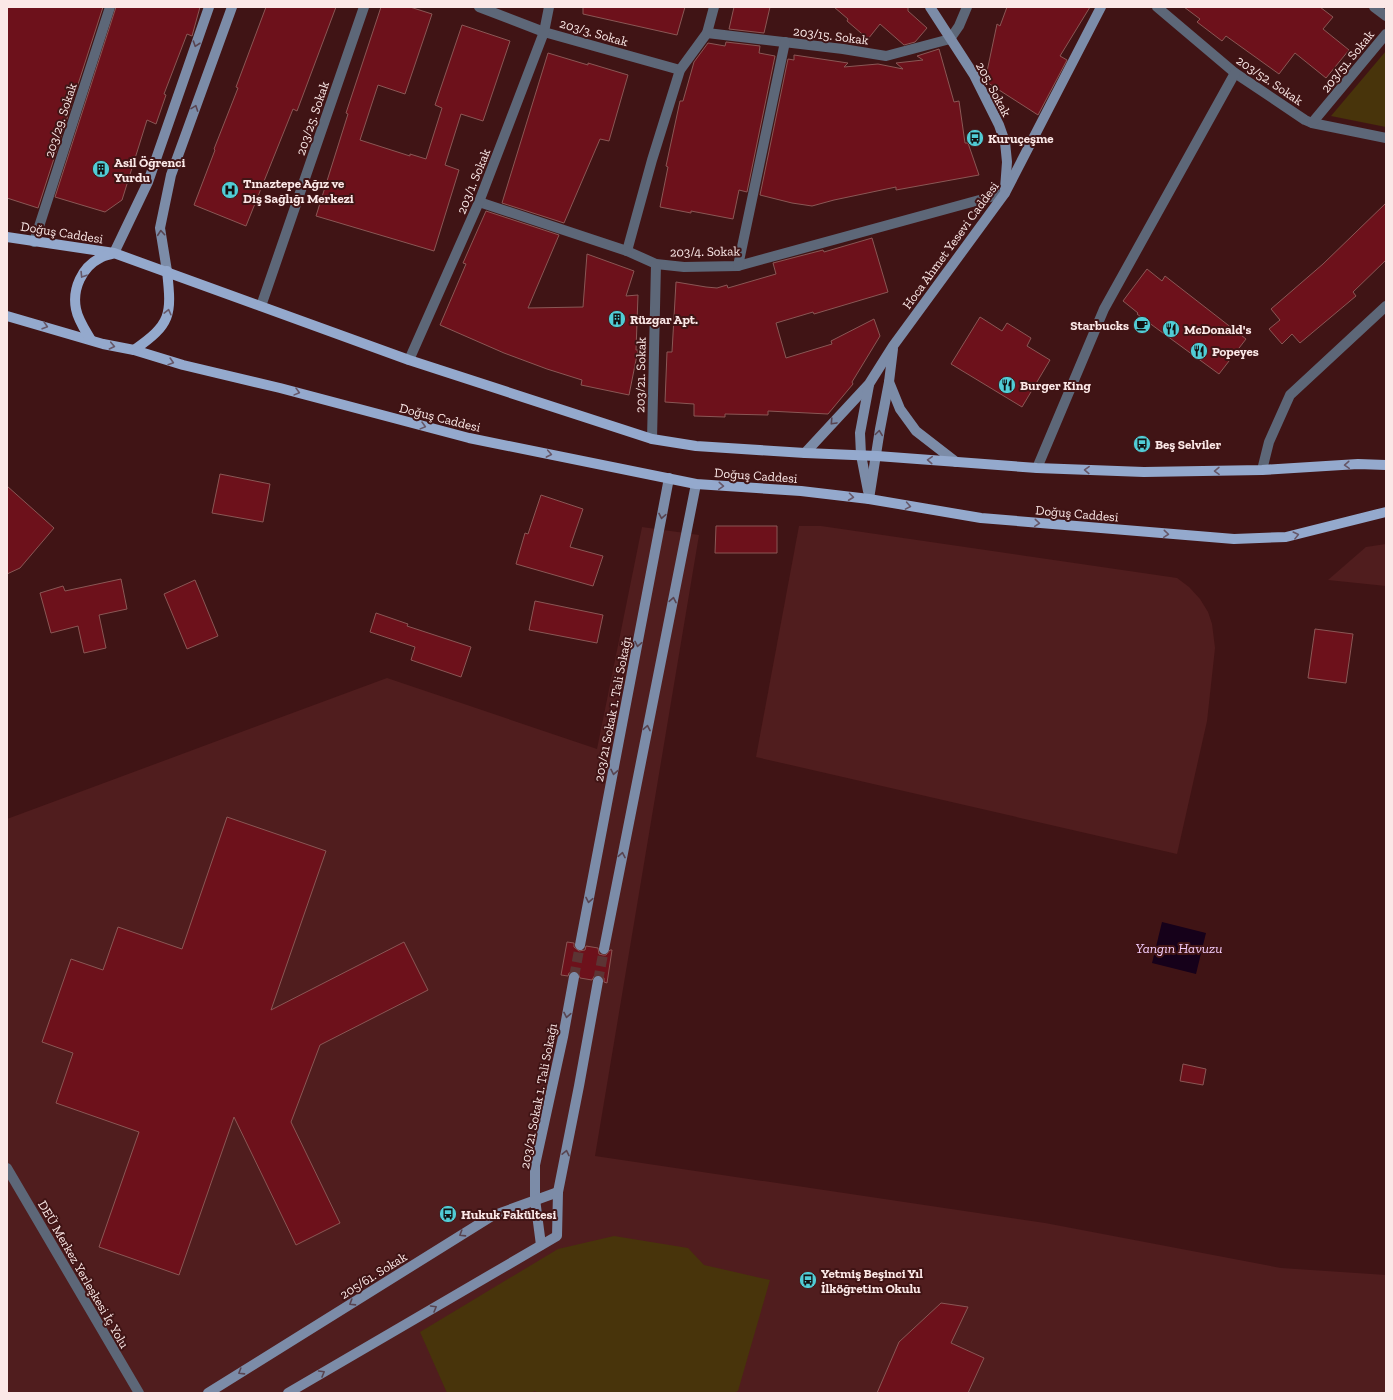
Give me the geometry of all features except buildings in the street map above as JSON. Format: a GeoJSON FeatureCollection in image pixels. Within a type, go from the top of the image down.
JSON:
{"type":"FeatureCollection","features":[{"type":"Feature","properties":{"kind":"main road"},"geometry":{"type":"LineString","coordinates":[[114,253],[148,182],[209,7]]}},
{"type":"Feature","properties":{"kind":"main road"},"geometry":{"type":"LineString","coordinates":[[7,316],[91,340],[134,350],[158,331],[166,319],[170,306],[167,271],[160,228],[171,175],[232,7]]}},
{"type":"Feature","properties":{"kind":"main road","name":"205. Sokak"},"geometry":{"type":"LineString","coordinates":[[930,7],[977,81],[999,125],[1005,142],[1007,162],[1005,193]]}},
{"type":"Feature","properties":{"kind":"main road","name":"Hoca Ahmet Yesevi Caddesi"},"geometry":{"type":"LineString","coordinates":[[869,384],[893,346],[1005,193],[1101,7]]}},
{"type":"Feature","properties":{"kind":"main road","name":"Doğuş Caddesi"},"geometry":{"type":"LineString","coordinates":[[7,236],[34,242],[114,253]]}},
{"type":"Feature","properties":{"kind":"main road"},"geometry":{"type":"LineString","coordinates":[[91,340],[81,323],[76,310],[75,294],[79,280],[88,267],[99,258],[114,253],[167,271]]}},
{"type":"Feature","properties":{"kind":"main road","name":"Doğuş Caddesi"},"geometry":{"type":"LineString","coordinates":[[167,271],[211,289],[409,360],[652,439],[696,446],[877,456],[1037,468],[1144,472],[1262,470],[1358,464],[1386,465]]}},
{"type":"Feature","properties":{"kind":"main road"},"geometry":{"type":"LineString","coordinates":[[870,499],[880,429],[889,382],[893,346]]}},
{"type":"Feature","properties":{"kind":"main road","name":"Doğuş Caddesi"},"geometry":{"type":"LineString","coordinates":[[134,350],[183,365],[280,388],[469,438],[696,484],[801,491],[870,499],[981,518],[1234,539],[1286,537],[1386,512]]}},
{"type":"Feature","properties":{"kind":"main road"},"geometry":{"type":"LineString","coordinates":[[889,382],[900,409],[916,431],[956,462]]}},
{"type":"Feature","properties":{"kind":"main road"},"geometry":{"type":"LineString","coordinates":[[804,453],[869,384]]}},
{"type":"Feature","properties":{"kind":"main road"},"geometry":{"type":"LineString","coordinates":[[869,384],[860,434],[861,455],[870,499]]}},
{"type":"Feature","properties":{"kind":"main road","name":"203/21 Sokak 1. Tali Sokağı"},"geometry":{"type":"LineString","coordinates":[[580,944],[669,478]]}},
{"type":"Feature","properties":{"kind":"main road"},"geometry":{"type":"LineString","coordinates":[[604,949],[696,484]]}},
{"type":"Feature","properties":{"kind":"main road","name":"203/21 Sokak 1. Tali Sokağı"},"geometry":{"type":"LineString","coordinates":[[541,1245],[535,1199],[535,1165],[563,1036],[574,977]]}},
{"type":"Feature","properties":{"kind":"main road"},"geometry":{"type":"LineString","coordinates":[[288,1393],[557,1236],[558,1192],[598,981]]}},
{"type":"Feature","properties":{"kind":"main road","name":"205/61. Sokak"},"geometry":{"type":"LineString","coordinates":[[208,1393],[492,1216],[535,1199],[558,1192]]}},
{"type":"Feature","properties":{"kind":"street","name":"203/29. Sokak"},"geometry":{"type":"LineString","coordinates":[[34,242],[110,7]]}},
{"type":"Feature","properties":{"kind":"street","name":"203/25. Sokak"},"geometry":{"type":"LineString","coordinates":[[261,306],[364,7]]}},
{"type":"Feature","properties":{"kind":"street","name":"203/3. Sokak"},"geometry":{"type":"LineString","coordinates":[[479,7],[544,32],[680,70]]}},
{"type":"Feature","properties":{"kind":"street","name":"203/1. Sokak"},"geometry":{"type":"LineString","coordinates":[[409,360],[479,202],[544,32],[548,7]]}},
{"type":"Feature","properties":{"kind":"street"},"geometry":{"type":"LineString","coordinates":[[627,251],[652,160],[680,70],[707,33],[714,7]]}},
{"type":"Feature","properties":{"kind":"street"},"geometry":{"type":"LineString","coordinates":[[950,39],[960,26],[968,7]]}},
{"type":"Feature","properties":{"kind":"street","name":"203/52. Sokak"},"geometry":{"type":"LineString","coordinates":[[1157,7],[1235,73],[1312,123],[1386,138]]}},
{"type":"Feature","properties":{"kind":"street"},"geometry":{"type":"LineString","coordinates":[[1374,7],[1386,16]]}},
{"type":"Feature","properties":{"kind":"street","name":"203/15. Sokak"},"geometry":{"type":"LineString","coordinates":[[707,33],[886,56],[950,39]]}},
{"type":"Feature","properties":{"kind":"street","name":"203/51. Sokak"},"geometry":{"type":"LineString","coordinates":[[1312,123],[1386,34]]}},
{"type":"Feature","properties":{"kind":"street"},"geometry":{"type":"LineString","coordinates":[[738,266],[785,42]]}},
{"type":"Feature","properties":{"kind":"street"},"geometry":{"type":"LineString","coordinates":[[1037,468],[1104,309],[1235,73]]}},
{"type":"Feature","properties":{"kind":"street","name":"203/4. Sokak"},"geometry":{"type":"LineString","coordinates":[[479,202],[627,251],[656,264],[684,267],[738,266],[1005,193]]}},
{"type":"Feature","properties":{"kind":"street","name":"203/21. Sokak"},"geometry":{"type":"LineString","coordinates":[[652,439],[656,264]]}},
{"type":"Feature","properties":{"kind":"street"},"geometry":{"type":"LineString","coordinates":[[1262,470],[1269,442],[1290,395],[1386,306]]}},
{"type":"Feature","properties":{"kind":"street","name":"DEÜ Merkez Yerleşkesi İç Yolu"},"geometry":{"type":"LineString","coordinates":[[7,1168],[139,1393]]}},
{"type":"Feature","properties":{"kind":"shaded area"},"geometry":{"type":"Polygon","coordinates":[[[1386,51],[1386,127],[1331,116],[1386,51]]]}},
{"type":"Feature","properties":{"kind":"shaded area"},"geometry":{"type":"Polygon","coordinates":[[[799,526],[821,526],[1177,578],[1189,587],[1200,599],[1208,612],[1212,624],[1215,648],[1207,721],[1177,854],[756,757],[799,526]]]}},
{"type":"Feature","properties":{"kind":"shaded area"},"geometry":{"type":"Polygon","coordinates":[[[642,527],[699,535],[595,1156],[1045,1223],[1281,1268],[1386,1275],[1386,1393],[7,1393],[7,819],[387,678],[597,749],[642,527]]]}},
{"type":"Feature","properties":{"kind":"shaded area"},"geometry":{"type":"Polygon","coordinates":[[[1386,544],[1386,586],[1328,580],[1366,547],[1386,544]]]}},
{"type":"Feature","properties":{"kind":"shaded area"},"geometry":{"type":"Polygon","coordinates":[[[614,1236],[688,1248],[704,1265],[770,1280],[738,1391],[733,1393],[539,1393],[534,1391],[533,1393],[447,1393],[420,1332],[558,1249],[614,1236]]]}},
{"type":"Feature","properties":{"kind":"water","name":"Yangın Havuzu"},"geometry":{"type":"Polygon","coordinates":[[[1162,922],[1206,933],[1196,974],[1152,963],[1162,922]]]}},
{"type":"Feature","properties":{"kind":"tunnel"},"geometry":{"type":"LineString","coordinates":[[574,977],[580,945]]}},
{"type":"Feature","properties":{"kind":"tunnel"},"geometry":{"type":"LineString","coordinates":[[598,981],[604,949]]}},
{"type":"Feature","properties":{"kind":"place","name":"Kuruçeşme"},"geometry":{"type":"Point","coordinates":[975,138]}},
{"type":"Feature","properties":{"kind":"place","name":"Asil Öğrenci Yurdu"},"geometry":{"type":"Point","coordinates":[101,169]}},
{"type":"Feature","properties":{"kind":"place","name":"Tınaztepe Ağız ve Diş Sağlığı Merkezi"},"geometry":{"type":"Point","coordinates":[230,190]}},
{"type":"Feature","properties":{"kind":"place","name":"Rüzgar Apt."},"geometry":{"type":"Point","coordinates":[617,319]}},
{"type":"Feature","properties":{"kind":"place","name":"Starbucks"},"geometry":{"type":"Point","coordinates":[1142,325]}},
{"type":"Feature","properties":{"kind":"place","name":"McDonald's"},"geometry":{"type":"Point","coordinates":[1171,329]}},
{"type":"Feature","properties":{"kind":"place","name":"Popeyes"},"geometry":{"type":"Point","coordinates":[1199,351]}},
{"type":"Feature","properties":{"kind":"place","name":"Burger King"},"geometry":{"type":"Point","coordinates":[1007,385]}},
{"type":"Feature","properties":{"kind":"place","name":"Beş Selviler"},"geometry":{"type":"Point","coordinates":[1142,444]}},
{"type":"Feature","properties":{"kind":"place","name":"Hukuk Fakültesi"},"geometry":{"type":"Point","coordinates":[448,1214]}},
{"type":"Feature","properties":{"kind":"place","name":"Yetmiş Beşinci Yıl İlköğretim Okulu"},"geometry":{"type":"Point","coordinates":[808,1280]}}]}
